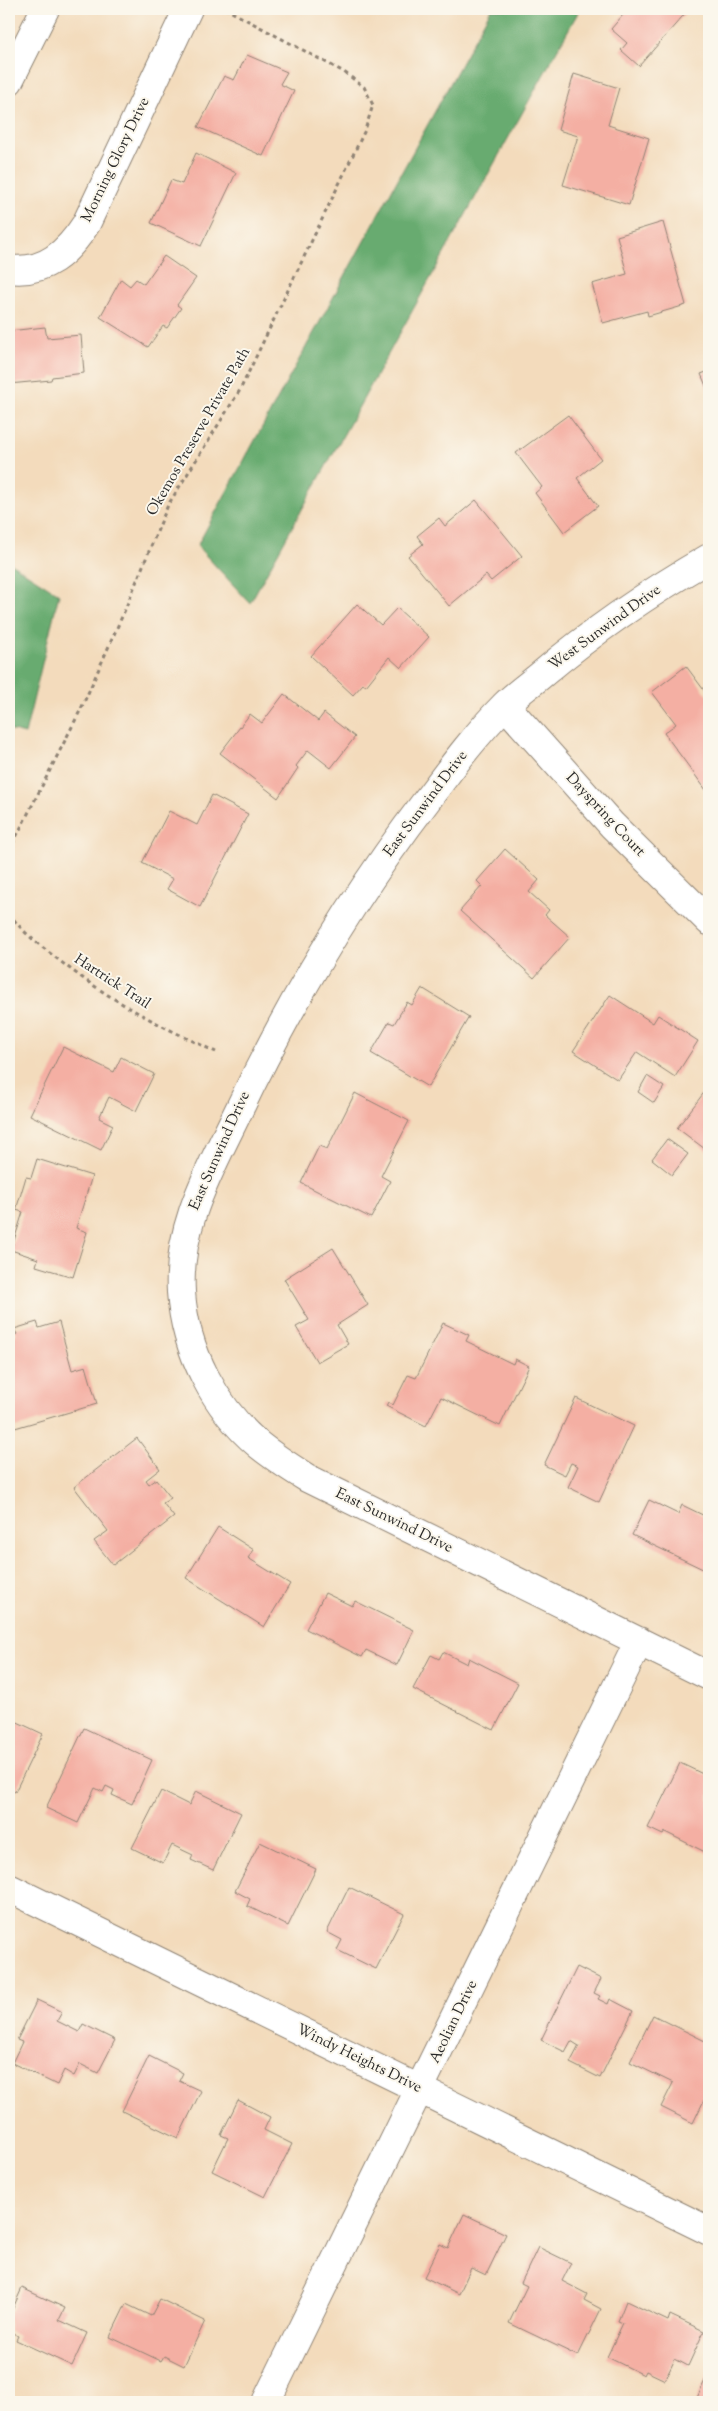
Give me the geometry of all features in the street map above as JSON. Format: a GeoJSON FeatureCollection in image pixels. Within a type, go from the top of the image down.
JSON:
{"type":"FeatureCollection","features":[{"type":"Feature","properties":{"kind":"street"},"geometry":{"type":"LineString","coordinates":[[9,81],[45,9]]}},
{"type":"Feature","properties":{"kind":"street","name":"Morning Glory Drive"},"geometry":{"type":"LineString","coordinates":[[9,269],[22,271],[38,268],[62,254],[76,239],[86,224],[188,9]]}},
{"type":"Feature","properties":{"kind":"street","name":"West Sunwind Drive"},"geometry":{"type":"LineString","coordinates":[[505,705],[559,660],[617,616],[709,558]]}},
{"type":"Feature","properties":{"kind":"street","name":"Dayspring Court"},"geometry":{"type":"LineString","coordinates":[[505,705],[612,825],[709,921]]}},
{"type":"Feature","properties":{"kind":"street","name":"East Sunwind Drive"},"geometry":{"type":"LineString","coordinates":[[505,705],[452,767],[404,830],[359,895],[289,1011],[257,1071],[195,1201],[186,1231],[181,1262],[181,1293],[186,1324],[195,1354],[206,1380],[221,1404],[239,1426],[260,1445],[308,1478],[709,1676]]}},
{"type":"Feature","properties":{"kind":"street","name":"Aeolian Drive"},"geometry":{"type":"LineString","coordinates":[[266,2402],[639,1641]]}},
{"type":"Feature","properties":{"kind":"street","name":"Windy Heights Drive"},"geometry":{"type":"LineString","coordinates":[[9,1888],[709,2231]]}},
{"type":"Feature","properties":{"kind":"path","name":"Okemos Preserve Private Path"},"geometry":{"type":"LineString","coordinates":[[9,851],[80,709],[124,612],[168,504],[240,390],[366,130],[373,105],[364,87],[344,72],[226,9]]}},
{"type":"Feature","properties":{"kind":"path","name":"Hartrick Trail"},"geometry":{"type":"LineString","coordinates":[[9,913],[19,928],[88,984],[143,1017],[216,1052]]}},
{"type":"Feature","properties":{"kind":"green space"},"geometry":{"type":"Polygon","coordinates":[[[491,9],[580,9],[250,603],[197,546],[491,9]]]}},
{"type":"Feature","properties":{"kind":"green space"},"geometry":{"type":"Polygon","coordinates":[[[9,562],[59,594],[25,734],[9,730],[9,562]]]}},
{"type":"Feature","properties":{"kind":"building"},"geometry":{"type":"Polygon","coordinates":[[[628,9],[689,9],[639,66],[621,50],[627,43],[611,29],[628,9]]]}},
{"type":"Feature","properties":{"kind":"building"},"geometry":{"type":"Polygon","coordinates":[[[247,55],[287,72],[280,84],[294,91],[263,156],[198,127],[224,76],[234,80],[247,55]]]}},
{"type":"Feature","properties":{"kind":"building"},"geometry":{"type":"Polygon","coordinates":[[[574,74],[619,88],[608,125],[649,138],[629,205],[563,185],[578,136],[558,130],[574,74]]]}},
{"type":"Feature","properties":{"kind":"building"},"geometry":{"type":"Polygon","coordinates":[[[196,153],[236,173],[201,246],[151,223],[171,180],[182,184],[196,153]]]}},
{"type":"Feature","properties":{"kind":"building"},"geometry":{"type":"Polygon","coordinates":[[[663,222],[686,305],[648,316],[647,311],[603,323],[592,284],[627,274],[617,236],[663,222]]]}},
{"type":"Feature","properties":{"kind":"building"},"geometry":{"type":"Polygon","coordinates":[[[164,256],[196,278],[177,305],[181,308],[167,328],[163,326],[148,347],[100,317],[121,279],[130,286],[136,279],[144,284],[164,256]]]}},
{"type":"Feature","properties":{"kind":"building"},"geometry":{"type":"Polygon","coordinates":[[[45,327],[47,338],[81,335],[84,373],[52,377],[51,380],[9,384],[9,331],[45,327]]]}},
{"type":"Feature","properties":{"kind":"building"},"geometry":{"type":"Polygon","coordinates":[[[709,371],[709,393],[701,374],[709,371]]]}},
{"type":"Feature","properties":{"kind":"building"},"geometry":{"type":"Polygon","coordinates":[[[568,415],[601,459],[577,478],[598,506],[564,532],[535,493],[542,487],[516,453],[568,415]]]}},
{"type":"Feature","properties":{"kind":"building"},"geometry":{"type":"Polygon","coordinates":[[[476,500],[522,556],[491,581],[486,575],[449,606],[408,556],[423,544],[417,536],[439,518],[445,526],[476,500]]]}},
{"type":"Feature","properties":{"kind":"building"},"geometry":{"type":"Polygon","coordinates":[[[357,604],[381,625],[397,608],[429,637],[401,668],[389,657],[366,686],[363,684],[353,695],[311,656],[357,604]]]}},
{"type":"Feature","properties":{"kind":"building"},"geometry":{"type":"Polygon","coordinates":[[[686,666],[709,697],[709,794],[664,733],[676,724],[652,692],[686,666]]]}},
{"type":"Feature","properties":{"kind":"building"},"geometry":{"type":"Polygon","coordinates":[[[284,694],[318,721],[324,713],[355,737],[331,768],[308,750],[296,766],[298,768],[278,798],[220,753],[250,714],[262,723],[284,694]]]}},
{"type":"Feature","properties":{"kind":"building"},"geometry":{"type":"Polygon","coordinates":[[[212,795],[248,814],[200,907],[167,889],[173,879],[142,863],[169,811],[197,825],[212,795]]]}},
{"type":"Feature","properties":{"kind":"building"},"geometry":{"type":"Polygon","coordinates":[[[505,849],[539,880],[529,892],[549,910],[545,915],[570,937],[534,978],[460,911],[482,886],[477,881],[505,849]]]}},
{"type":"Feature","properties":{"kind":"building"},"geometry":{"type":"Polygon","coordinates":[[[422,988],[469,1017],[428,1087],[371,1053],[389,1022],[394,1024],[407,1002],[412,1005],[422,988]]]}},
{"type":"Feature","properties":{"kind":"building"},"geometry":{"type":"Polygon","coordinates":[[[610,995],[653,1023],[658,1015],[698,1041],[675,1077],[637,1052],[618,1080],[573,1051],[610,995]]]}},
{"type":"Feature","properties":{"kind":"building"},"geometry":{"type":"Polygon","coordinates":[[[63,1047],[114,1072],[121,1057],[154,1074],[136,1111],[109,1097],[99,1118],[113,1125],[101,1150],[30,1115],[63,1047]]]}},
{"type":"Feature","properties":{"kind":"building"},"geometry":{"type":"Polygon","coordinates":[[[647,1076],[664,1087],[654,1103],[638,1092],[647,1076]]]}},
{"type":"Feature","properties":{"kind":"building"},"geometry":{"type":"Polygon","coordinates":[[[709,1086],[709,1152],[677,1128],[709,1086]]]}},
{"type":"Feature","properties":{"kind":"building"},"geometry":{"type":"Polygon","coordinates":[[[355,1093],[409,1121],[381,1176],[390,1181],[371,1218],[301,1183],[319,1146],[327,1149],[355,1093]]]}},
{"type":"Feature","properties":{"kind":"building"},"geometry":{"type":"Polygon","coordinates":[[[667,1139],[688,1154],[672,1175],[652,1159],[667,1139]]]}},
{"type":"Feature","properties":{"kind":"building"},"geometry":{"type":"Polygon","coordinates":[[[37,1159],[92,1176],[76,1228],[87,1232],[73,1277],[36,1266],[38,1259],[11,1250],[23,1212],[16,1210],[26,1177],[31,1178],[37,1159]]]}},
{"type":"Feature","properties":{"kind":"building"},"geometry":{"type":"Polygon","coordinates":[[[333,1248],[368,1305],[337,1325],[348,1344],[317,1362],[296,1327],[309,1320],[284,1279],[333,1248]]]}},
{"type":"Feature","properties":{"kind":"building"},"geometry":{"type":"Polygon","coordinates":[[[37,1322],[39,1328],[59,1322],[72,1370],[86,1366],[97,1404],[15,1428],[9,1408],[9,1337],[17,1334],[14,1329],[37,1322]]]}},
{"type":"Feature","properties":{"kind":"building"},"geometry":{"type":"Polygon","coordinates":[[[443,1323],[469,1335],[466,1341],[513,1364],[515,1359],[529,1366],[500,1426],[441,1397],[426,1426],[386,1406],[388,1402],[393,1405],[408,1375],[416,1378],[443,1323]]]}},
{"type":"Feature","properties":{"kind":"building"},"geometry":{"type":"Polygon","coordinates":[[[576,1398],[634,1426],[599,1502],[568,1487],[578,1466],[571,1463],[565,1475],[544,1465],[576,1398]]]}},
{"type":"Feature","properties":{"kind":"building"},"geometry":{"type":"Polygon","coordinates":[[[137,1438],[160,1469],[146,1480],[149,1484],[156,1479],[171,1498],[163,1503],[174,1517],[113,1565],[94,1541],[108,1531],[74,1487],[137,1438]]]}},
{"type":"Feature","properties":{"kind":"building"},"geometry":{"type":"Polygon","coordinates":[[[649,1500],[678,1514],[682,1505],[709,1518],[709,1572],[632,1535],[649,1500]]]}},
{"type":"Feature","properties":{"kind":"building"},"geometry":{"type":"Polygon","coordinates":[[[218,1527],[254,1550],[248,1558],[290,1584],[264,1627],[186,1578],[218,1527]]]}},
{"type":"Feature","properties":{"kind":"building"},"geometry":{"type":"Polygon","coordinates":[[[325,1593],[352,1606],[355,1601],[414,1630],[397,1665],[366,1650],[362,1657],[306,1629],[325,1593]]]}},
{"type":"Feature","properties":{"kind":"building"},"geometry":{"type":"Polygon","coordinates":[[[443,1652],[467,1664],[469,1658],[518,1683],[494,1730],[413,1689],[431,1655],[439,1659],[443,1652]]]}},
{"type":"Feature","properties":{"kind":"building"},"geometry":{"type":"Polygon","coordinates":[[[9,1718],[43,1734],[15,1792],[9,1789],[9,1718]]]}},
{"type":"Feature","properties":{"kind":"building"},"geometry":{"type":"Polygon","coordinates":[[[84,1728],[152,1760],[132,1804],[112,1795],[114,1790],[106,1786],[103,1792],[95,1788],[78,1823],[46,1808],[84,1728]]]}},
{"type":"Feature","properties":{"kind":"building"},"geometry":{"type":"Polygon","coordinates":[[[680,1763],[709,1777],[709,1854],[665,1832],[663,1835],[648,1828],[680,1763]]]}},
{"type":"Feature","properties":{"kind":"building"},"geometry":{"type":"Polygon","coordinates":[[[161,1791],[189,1805],[196,1791],[241,1813],[213,1870],[191,1860],[193,1855],[172,1845],[163,1863],[132,1848],[161,1791]]]}},
{"type":"Feature","properties":{"kind":"building"},"geometry":{"type":"Polygon","coordinates":[[[260,1842],[316,1869],[288,1926],[247,1906],[250,1899],[235,1891],[260,1842]]]}},
{"type":"Feature","properties":{"kind":"building"},"geometry":{"type":"Polygon","coordinates":[[[349,1887],[404,1914],[376,1969],[337,1950],[342,1940],[327,1932],[349,1887]]]}},
{"type":"Feature","properties":{"kind":"building"},"geometry":{"type":"Polygon","coordinates":[[[577,1967],[601,1979],[594,1993],[600,1996],[598,1999],[608,2004],[610,1999],[633,2011],[600,2078],[570,2063],[579,2046],[571,2041],[565,2052],[541,2040],[577,1967]]]}},
{"type":"Feature","properties":{"kind":"building"},"geometry":{"type":"Polygon","coordinates":[[[37,2000],[62,2012],[57,2021],[79,2032],[83,2024],[115,2040],[98,2073],[80,2064],[74,2076],[64,2070],[57,2085],[12,2063],[22,2042],[17,2040],[37,2000]]]}},
{"type":"Feature","properties":{"kind":"building"},"geometry":{"type":"Polygon","coordinates":[[[653,2015],[709,2043],[709,2077],[705,2086],[709,2090],[693,2123],[661,2107],[673,2083],[630,2062],[653,2015]]]}},
{"type":"Feature","properties":{"kind":"building"},"geometry":{"type":"Polygon","coordinates":[[[149,2056],[183,2073],[179,2081],[201,2091],[178,2138],[122,2111],[149,2056]]]}},
{"type":"Feature","properties":{"kind":"building"},"geometry":{"type":"Polygon","coordinates":[[[238,2100],[270,2117],[264,2130],[292,2144],[265,2197],[212,2171],[228,2138],[221,2135],[238,2100]]]}},
{"type":"Feature","properties":{"kind":"building"},"geometry":{"type":"Polygon","coordinates":[[[464,2214],[506,2234],[486,2275],[471,2268],[459,2294],[424,2277],[440,2244],[448,2248],[464,2214]]]}},
{"type":"Feature","properties":{"kind":"building"},"geometry":{"type":"Polygon","coordinates":[[[538,2247],[571,2263],[562,2281],[587,2294],[584,2300],[601,2309],[578,2356],[509,2323],[527,2286],[521,2283],[538,2247]]]}},
{"type":"Feature","properties":{"kind":"building"},"geometry":{"type":"Polygon","coordinates":[[[22,2288],[65,2308],[59,2320],[87,2333],[72,2366],[16,2340],[18,2336],[9,2331],[9,2317],[22,2288]]]}},
{"type":"Feature","properties":{"kind":"building"},"geometry":{"type":"Polygon","coordinates":[[[160,2299],[205,2321],[184,2366],[164,2356],[161,2361],[110,2337],[126,2304],[151,2316],[160,2299]]]}},
{"type":"Feature","properties":{"kind":"building"},"geometry":{"type":"Polygon","coordinates":[[[626,2301],[668,2321],[670,2315],[704,2331],[688,2366],[675,2359],[665,2380],[646,2371],[644,2375],[607,2357],[623,2323],[618,2321],[626,2301]]]}},
{"type":"Feature","properties":{"kind":"building"},"geometry":{"type":"Polygon","coordinates":[[[709,2372],[709,2402],[695,2402],[709,2372]]]}}]}
